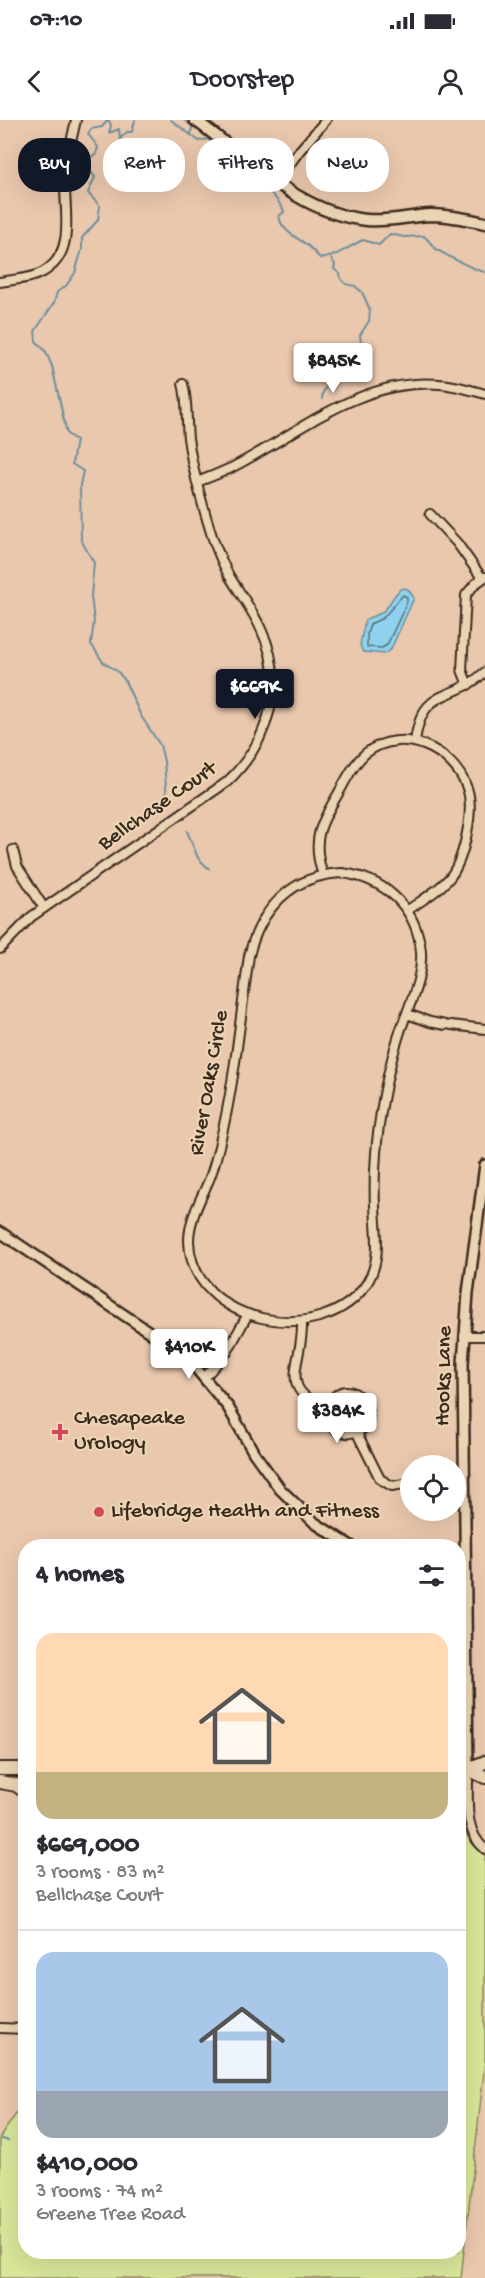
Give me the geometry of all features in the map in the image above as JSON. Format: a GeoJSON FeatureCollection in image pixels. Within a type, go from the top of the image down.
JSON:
{"type":"FeatureCollection","features":[{"type":"Feature","properties":{"kind":"main road"},"geometry":{"type":"LineString","coordinates":[[195,120],[219,138]]}},
{"type":"Feature","properties":{"kind":"main road"},"geometry":{"type":"LineString","coordinates":[[293,192],[308,201],[347,216],[368,220],[433,215],[452,216],[485,223]]}},
{"type":"Feature","properties":{"kind":"main road"},"geometry":{"type":"LineString","coordinates":[[466,1767],[485,1762]]}},
{"type":"Feature","properties":{"kind":"main road"},"geometry":{"type":"LineString","coordinates":[[0,1769],[18,1768]]}},
{"type":"Feature","properties":{"kind":"main road"},"geometry":{"type":"LineString","coordinates":[[466,1769],[485,1777]]}},
{"type":"Feature","properties":{"kind":"main road"},"geometry":{"type":"LineString","coordinates":[[0,1782],[18,1786]]}},
{"type":"Feature","properties":{"kind":"street"},"geometry":{"type":"LineString","coordinates":[[0,282],[39,274],[50,268],[61,252],[66,234],[65,176],[76,120]]}},
{"type":"Feature","properties":{"kind":"street"},"geometry":{"type":"LineString","coordinates":[[294,158],[326,120]]}},
{"type":"Feature","properties":{"kind":"street","name":"Bellchase Court"},"geometry":{"type":"LineString","coordinates":[[0,949],[31,917],[227,782],[256,748],[268,721],[273,692],[270,651],[260,626],[218,553],[197,483],[188,439],[187,398],[183,384]]}},
{"type":"Feature","properties":{"kind":"street"},"geometry":{"type":"LineString","coordinates":[[197,483],[231,468],[337,407],[376,390],[409,384],[440,384],[485,394]]}},
{"type":"Feature","properties":{"kind":"street"},"geometry":{"type":"LineString","coordinates":[[430,514],[464,550],[483,577],[469,590],[465,602],[462,670],[468,685]]}},
{"type":"Feature","properties":{"kind":"street"},"geometry":{"type":"LineString","coordinates":[[415,742],[417,723],[429,704],[468,685],[485,672]]}},
{"type":"Feature","properties":{"kind":"street"},"geometry":{"type":"LineString","coordinates":[[323,875],[317,852],[319,832],[327,812],[361,758],[375,747],[393,741],[415,742],[434,749],[450,760],[462,777],[468,790],[470,810],[460,858],[453,874],[435,891],[408,910]]}},
{"type":"Feature","properties":{"kind":"street"},"geometry":{"type":"LineString","coordinates":[[13,850],[17,866],[45,908]]}},
{"type":"Feature","properties":{"kind":"street","name":"River Oaks Circle"},"geometry":{"type":"LineString","coordinates":[[342,873],[371,880],[391,893],[408,910],[418,935],[421,955],[417,983],[393,1059],[377,1142],[375,1205],[378,1248],[373,1272],[357,1296],[345,1306],[324,1317],[302,1322],[248,1314],[222,1300],[201,1279],[190,1250],[190,1229],[210,1178],[221,1138],[249,956],[256,932],[268,910],[283,895],[303,882],[323,875],[342,873]]}},
{"type":"Feature","properties":{"kind":"street"},"geometry":{"type":"LineString","coordinates":[[407,1014],[430,1022],[485,1029]]}},
{"type":"Feature","properties":{"kind":"street","name":"Hooks Lane"},"geometry":{"type":"LineString","coordinates":[[463,1539],[464,1336],[485,1165]]}},
{"type":"Feature","properties":{"kind":"street"},"geometry":{"type":"LineString","coordinates":[[0,1233],[160,1339],[184,1358],[205,1377],[228,1407],[254,1453],[280,1489],[315,1523],[340,1539]]}},
{"type":"Feature","properties":{"kind":"street"},"geometry":{"type":"LineString","coordinates":[[205,1377],[227,1352],[248,1314]]}},
{"type":"Feature","properties":{"kind":"street"},"geometry":{"type":"LineString","coordinates":[[302,1322],[302,1348],[295,1375],[296,1385],[302,1395],[328,1408]]}},
{"type":"Feature","properties":{"kind":"street"},"geometry":{"type":"LineString","coordinates":[[464,1336],[485,1336]]}},
{"type":"Feature","properties":{"kind":"street"},"geometry":{"type":"LineString","coordinates":[[353,1392],[361,1396],[367,1405],[368,1416],[363,1426],[356,1431],[344,1433],[336,1429],[328,1419],[328,1408],[331,1401],[341,1393],[353,1392]]}},
{"type":"Feature","properties":{"kind":"street"},"geometry":{"type":"LineString","coordinates":[[356,1431],[380,1479],[392,1486],[400,1485]]}},
{"type":"Feature","properties":{"kind":"street"},"geometry":{"type":"LineString","coordinates":[[466,1786],[471,1830],[476,1840],[485,1849]]}},
{"type":"Feature","properties":{"kind":"street"},"geometry":{"type":"LineString","coordinates":[[0,2028],[18,2029]]}},
{"type":"Feature","properties":{"kind":"green space"},"geometry":{"type":"Polygon","coordinates":[[[466,1832],[474,1846],[485,1853],[485,2061],[466,2233],[466,1832]]]}},
{"type":"Feature","properties":{"kind":"green space"},"geometry":{"type":"Polygon","coordinates":[[[18,2111],[18,2259],[463,2259],[461,2278],[0,2278],[0,2137],[18,2111]]]}},
{"type":"Feature","properties":{"kind":"water"},"geometry":{"type":"Polygon","coordinates":[[[402,588],[408,589],[414,598],[391,649],[384,654],[363,652],[360,645],[365,620],[383,612],[402,588]]]}},
{"type":"Feature","properties":{"kind":"waterway"},"geometry":{"type":"LineString","coordinates":[[108,120],[102,127],[91,129],[88,134],[98,147],[96,155],[87,158],[85,165],[95,177],[88,193],[100,206],[98,220],[82,238],[82,249],[75,273],[66,286],[57,292],[54,303],[35,331],[36,341],[46,352],[52,366],[67,434],[76,440],[72,464],[83,471],[80,485],[81,540],[94,563],[91,596],[94,621],[91,644],[103,662],[117,671],[124,679],[141,716],[160,745],[164,761],[167,800]]}},
{"type":"Feature","properties":{"kind":"waterway"},"geometry":{"type":"LineString","coordinates":[[109,120],[111,126],[109,133],[119,129],[120,139],[127,132],[132,132],[135,120]]}},
{"type":"Feature","properties":{"kind":"waterway"},"geometry":{"type":"LineString","coordinates":[[171,120],[199,141],[208,139],[225,150],[249,172],[281,206],[284,212],[279,216],[280,221],[286,229],[320,258],[336,255],[363,240],[379,245],[390,234],[404,237],[424,236],[443,253],[485,272]]}},
{"type":"Feature","properties":{"kind":"waterway"},"geometry":{"type":"LineString","coordinates":[[184,120],[192,126],[191,135]]}},
{"type":"Feature","properties":{"kind":"waterway"},"geometry":{"type":"LineString","coordinates":[[322,399],[323,392],[332,378],[343,371],[348,361],[358,351],[361,343],[360,335],[369,321],[370,310],[362,292],[341,279],[331,259]]}},
{"type":"Feature","properties":{"kind":"waterway"},"geometry":{"type":"LineString","coordinates":[[187,831],[198,858],[209,869]]}},
{"type":"Feature","properties":{"kind":"waterway"},"geometry":{"type":"LineString","coordinates":[[0,2138],[8,2141]]}},
{"type":"Feature","properties":{"kind":"place","name":"Chesapeake Urology"},"geometry":{"type":"Point","coordinates":[60,1432]}},
{"type":"Feature","properties":{"kind":"place","name":"Lifebridge Health and Fitness"},"geometry":{"type":"Point","coordinates":[99,1512]}}]}
